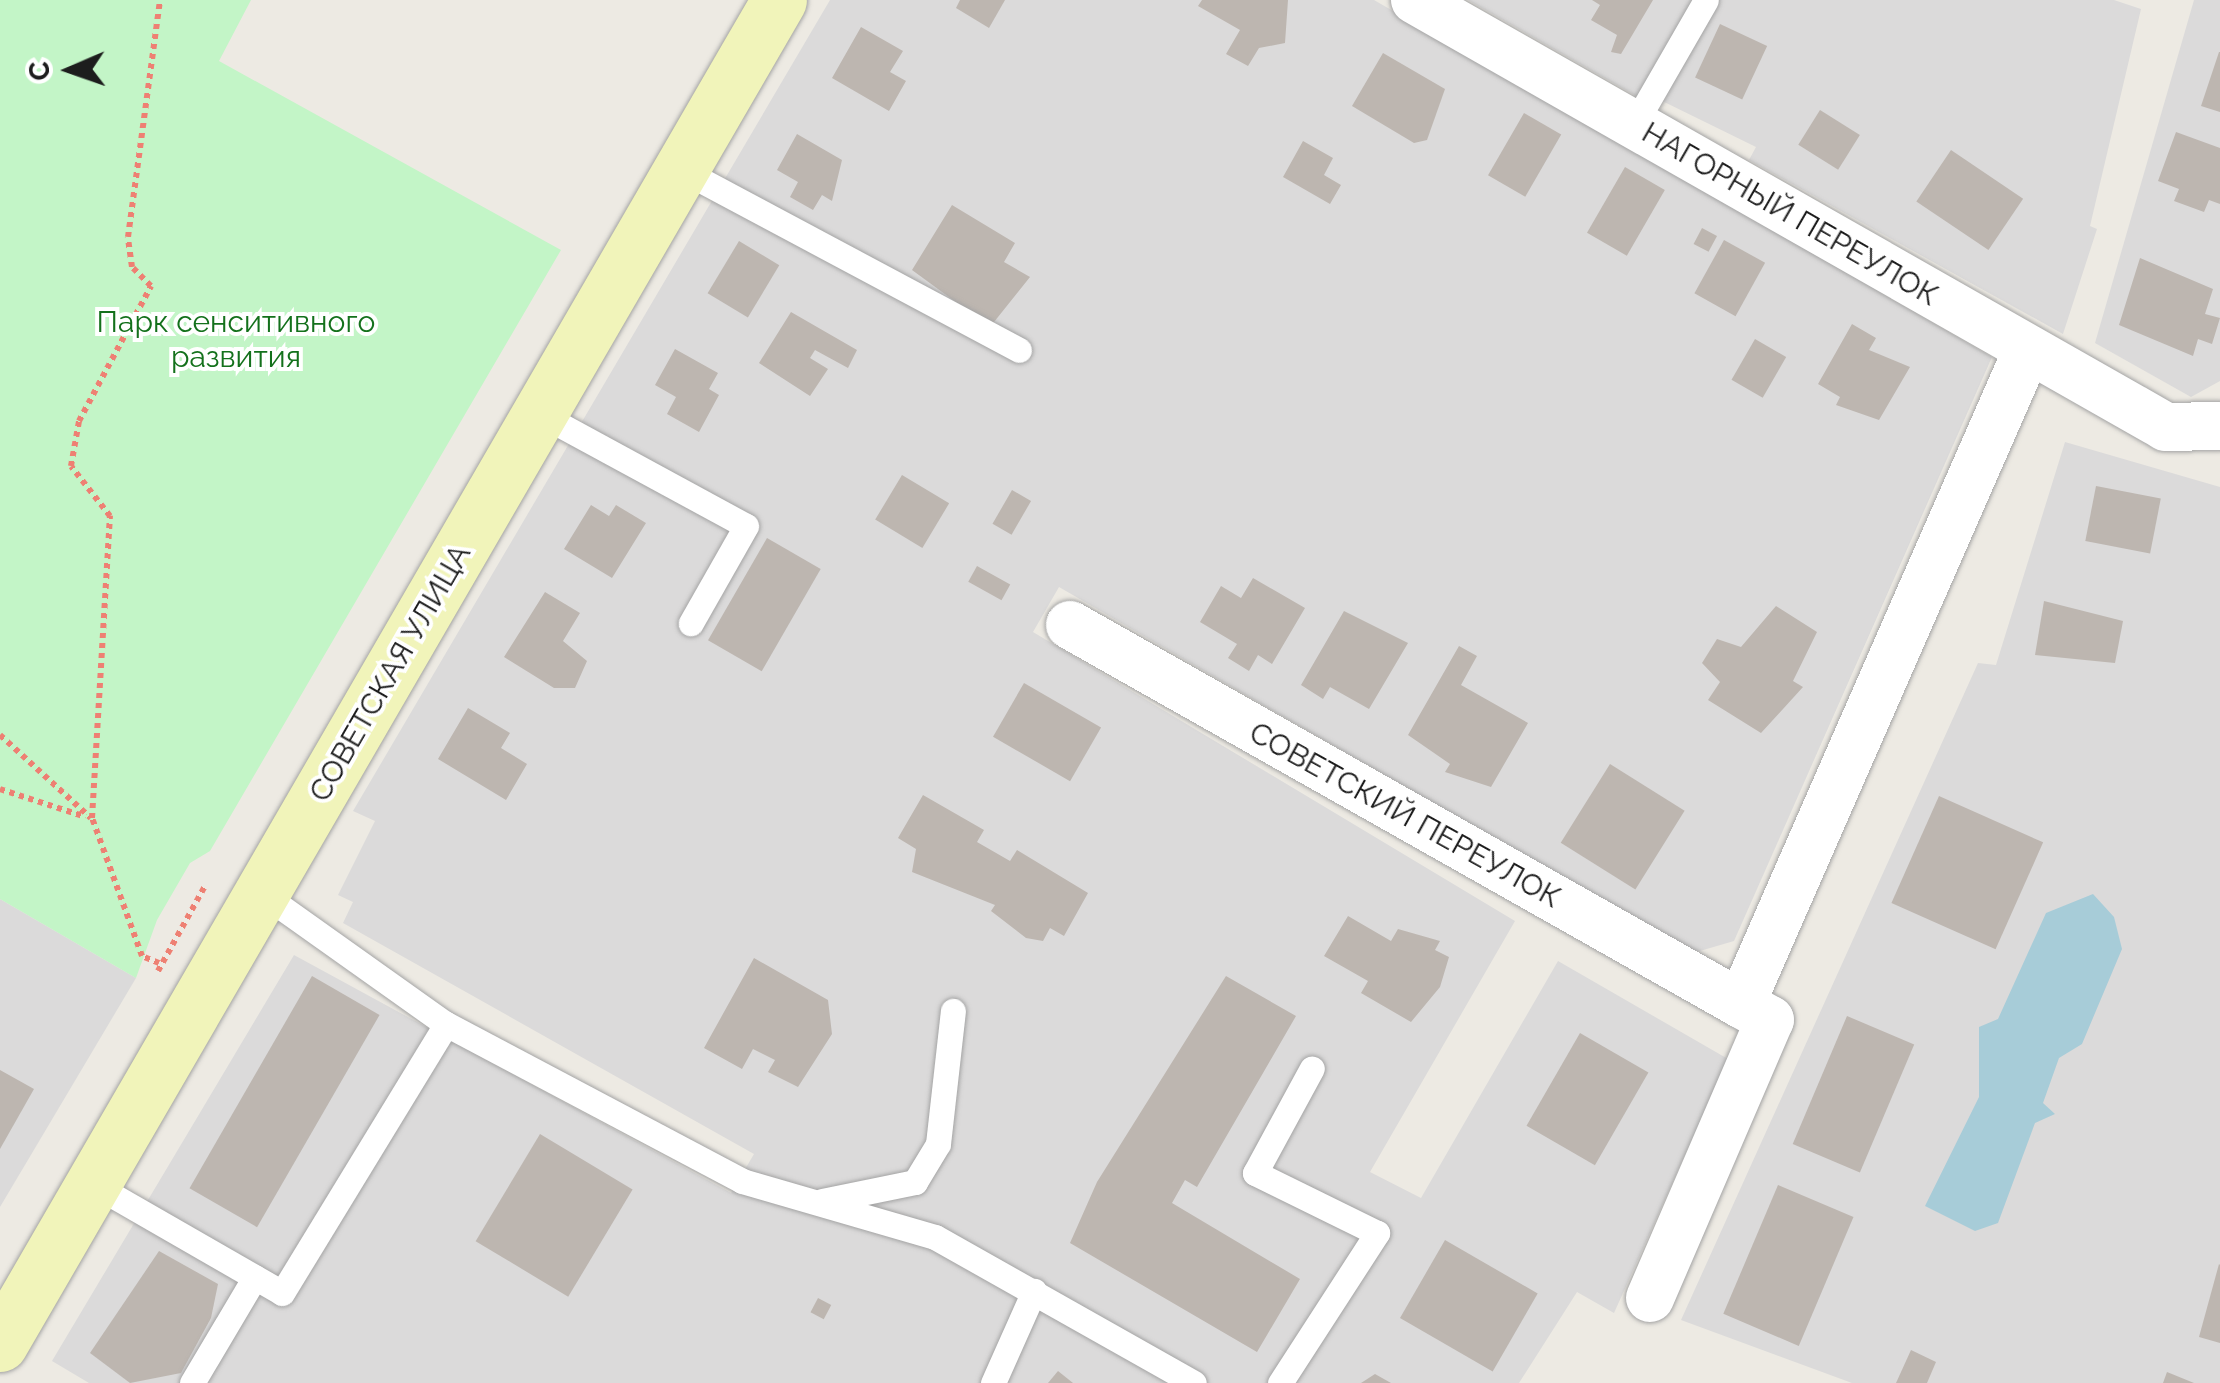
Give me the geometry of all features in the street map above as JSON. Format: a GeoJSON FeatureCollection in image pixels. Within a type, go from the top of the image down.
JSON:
{"type":"FeatureCollection","features":[{"type":"Feature","properties":{"kind":"main road","name":"СОВЕТСКАЯ УЛИЦА"},"geometry":{"type":"LineString","coordinates":[[0,1344],[778,0]]}},
{"type":"Feature","properties":{"kind":"street","name":"НАГОРНЫЙ ПЕРЕУЛОК"},"geometry":{"type":"LineString","coordinates":[[1415,0],[2166,428],[2220,426]]}},
{"type":"Feature","properties":{"kind":"street"},"geometry":{"type":"LineString","coordinates":[[1742,1004],[2027,350]]}},
{"type":"Feature","properties":{"kind":"street","name":"СОВЕТСКИЙ ПЕРЕУЛОК"},"geometry":{"type":"LineString","coordinates":[[1070,625],[1770,1020],[1650,1298]]}},
{"type":"Feature","properties":{"kind":"lane"},"geometry":{"type":"LineString","coordinates":[[1634,125],[1706,0]]}},
{"type":"Feature","properties":{"kind":"lane"},"geometry":{"type":"LineString","coordinates":[[682,170],[1019,350]]}},
{"type":"Feature","properties":{"kind":"lane"},"geometry":{"type":"LineString","coordinates":[[540,414],[746,526],[690,624]]}},
{"type":"Feature","properties":{"kind":"lane"},"geometry":{"type":"LineString","coordinates":[[260,892],[446,1024],[742,1181],[822,1201],[934,1238],[1194,1383]]}},
{"type":"Feature","properties":{"kind":"lane"},"geometry":{"type":"LineString","coordinates":[[822,1201],[916,1182],[938,1144],[954,1010]]}},
{"type":"Feature","properties":{"kind":"lane"},"geometry":{"type":"LineString","coordinates":[[92,1183],[282,1293],[446,1024]]}},
{"type":"Feature","properties":{"kind":"lane"},"geometry":{"type":"LineString","coordinates":[[1280,1383],[1377,1233],[1255,1172],[1312,1068]]}},
{"type":"Feature","properties":{"kind":"lane"},"geometry":{"type":"LineString","coordinates":[[192,1383],[254,1277]]}},
{"type":"Feature","properties":{"kind":"lane"},"geometry":{"type":"LineString","coordinates":[[993,1383],[1034,1291]]}},
{"type":"Feature","properties":{"kind":"path"},"geometry":{"type":"LineString","coordinates":[[159,963],[142,956],[92,818],[110,516],[70,466],[78,420],[151,286],[132,267],[128,237],[160,0]]}},
{"type":"Feature","properties":{"kind":"path"},"geometry":{"type":"LineString","coordinates":[[0,734],[92,818]]}},
{"type":"Feature","properties":{"kind":"path"},"geometry":{"type":"LineString","coordinates":[[0,789],[92,818]]}},
{"type":"Feature","properties":{"kind":"shaded area"},"geometry":{"type":"Polygon","coordinates":[[[830,0],[1374,0],[1992,357],[1734,941],[1693,953],[1059,587],[1033,632],[1515,921],[1370,1172],[1421,1198],[1558,961],[1728,1059],[1614,1313],[1577,1292],[1519,1383],[89,1383],[52,1361],[294,955],[731,1193],[754,1154],[343,923],[353,902],[338,895],[375,821],[353,811],[830,0]]]}},
{"type":"Feature","properties":{"kind":"shaded area"},"geometry":{"type":"Polygon","coordinates":[[[1468,0],[2114,0],[2141,9],[2090,226],[2097,229],[2063,334],[1749,160],[1756,147],[1650,95],[1645,101],[1468,0]]]}},
{"type":"Feature","properties":{"kind":"shaded area"},"geometry":{"type":"Polygon","coordinates":[[[2194,0],[2220,0],[2220,381],[2191,397],[2095,343],[2194,0]]]}},
{"type":"Feature","properties":{"kind":"shaded area"},"geometry":{"type":"Polygon","coordinates":[[[2065,442],[2220,487],[2220,1383],[1852,1383],[1681,1320],[1978,663],[1996,665],[2065,442]]]}},
{"type":"Feature","properties":{"kind":"shaded area"},"geometry":{"type":"Polygon","coordinates":[[[0,899],[136,978],[0,1207],[0,899]]]}},
{"type":"Feature","properties":{"kind":"green space","name":"Парк сенситивного развития"},"geometry":{"type":"Polygon","coordinates":[[[0,0],[251,0],[219,61],[561,250],[210,851],[190,863],[157,920],[136,978],[0,899],[0,0]]]}},
{"type":"Feature","properties":{"kind":"water"},"geometry":{"type":"Polygon","coordinates":[[[2093,894],[2114,917],[2122,949],[2082,1044],[2059,1058],[2043,1103],[2055,1114],[2035,1123],[1998,1223],[1975,1231],[1925,1206],[1979,1097],[1979,1027],[1998,1019],[2046,913],[2093,894]]]}},
{"type":"Feature","properties":{"kind":"building"},"geometry":{"type":"Polygon","coordinates":[[[960,0],[1005,0],[989,28],[956,8],[960,0]]]}},
{"type":"Feature","properties":{"kind":"building"},"geometry":{"type":"Polygon","coordinates":[[[1202,0],[1288,0],[1285,43],[1259,48],[1248,66],[1226,54],[1240,30],[1198,6],[1202,0]]]}},
{"type":"Feature","properties":{"kind":"building"},"geometry":{"type":"Polygon","coordinates":[[[1592,0],[1653,0],[1621,54],[1611,52],[1617,35],[1591,20],[1600,5],[1592,0]]]}},
{"type":"Feature","properties":{"kind":"building"},"geometry":{"type":"Polygon","coordinates":[[[1720,24],[1767,46],[1742,99],[1695,77],[1720,24]]]}},
{"type":"Feature","properties":{"kind":"building"},"geometry":{"type":"Polygon","coordinates":[[[861,27],[903,51],[890,72],[906,81],[889,111],[832,78],[861,27]]]}},
{"type":"Feature","properties":{"kind":"building"},"geometry":{"type":"Polygon","coordinates":[[[2220,52],[2220,112],[2201,106],[2220,52]]]}},
{"type":"Feature","properties":{"kind":"building"},"geometry":{"type":"Polygon","coordinates":[[[1383,53],[1445,89],[1427,140],[1414,143],[1352,106],[1383,53]]]}},
{"type":"Feature","properties":{"kind":"building"},"geometry":{"type":"Polygon","coordinates":[[[1820,110],[1860,135],[1838,170],[1798,145],[1820,110]]]}},
{"type":"Feature","properties":{"kind":"building"},"geometry":{"type":"Polygon","coordinates":[[[1524,113],[1561,134],[1525,197],[1488,175],[1524,113]]]}},
{"type":"Feature","properties":{"kind":"building"},"geometry":{"type":"Polygon","coordinates":[[[2176,132],[2220,148],[2220,204],[2209,200],[2204,212],[2174,201],[2179,189],[2158,181],[2176,132]]]}},
{"type":"Feature","properties":{"kind":"building"},"geometry":{"type":"Polygon","coordinates":[[[797,134],[842,160],[832,201],[822,195],[813,210],[790,197],[798,182],[777,170],[797,134]]]}},
{"type":"Feature","properties":{"kind":"building"},"geometry":{"type":"Polygon","coordinates":[[[1303,141],[1333,158],[1324,175],[1341,185],[1330,204],[1283,177],[1303,141]]]}},
{"type":"Feature","properties":{"kind":"building"},"geometry":{"type":"Polygon","coordinates":[[[1951,150],[2023,199],[1988,250],[1916,201],[1951,150]]]}},
{"type":"Feature","properties":{"kind":"building"},"geometry":{"type":"Polygon","coordinates":[[[1625,167],[1665,190],[1627,256],[1587,233],[1625,167]]]}},
{"type":"Feature","properties":{"kind":"building"},"geometry":{"type":"Polygon","coordinates":[[[952,205],[1015,243],[1004,262],[1030,277],[990,327],[912,270],[952,205]]]}},
{"type":"Feature","properties":{"kind":"building"},"geometry":{"type":"Polygon","coordinates":[[[1702,228],[1717,236],[1709,252],[1694,244],[1702,228]]]}},
{"type":"Feature","properties":{"kind":"building"},"geometry":{"type":"Polygon","coordinates":[[[1724,240],[1765,263],[1736,316],[1694,293],[1724,240]]]}},
{"type":"Feature","properties":{"kind":"building"},"geometry":{"type":"Polygon","coordinates":[[[739,241],[779,265],[748,317],[708,293],[739,241]]]}},
{"type":"Feature","properties":{"kind":"building"},"geometry":{"type":"Polygon","coordinates":[[[2140,258],[2213,289],[2205,314],[2220,318],[2212,344],[2198,339],[2193,356],[2119,325],[2140,258]]]}},
{"type":"Feature","properties":{"kind":"building"},"geometry":{"type":"Polygon","coordinates":[[[791,312],[857,350],[848,368],[815,350],[810,358],[828,369],[810,396],[759,363],[791,312]]]}},
{"type":"Feature","properties":{"kind":"building"},"geometry":{"type":"Polygon","coordinates":[[[1852,324],[1876,338],[1869,350],[1910,367],[1879,420],[1836,405],[1840,397],[1818,384],[1852,324]]]}},
{"type":"Feature","properties":{"kind":"building"},"geometry":{"type":"Polygon","coordinates":[[[1755,339],[1786,357],[1763,398],[1732,380],[1755,339]]]}},
{"type":"Feature","properties":{"kind":"building"},"geometry":{"type":"Polygon","coordinates":[[[675,349],[718,373],[709,389],[719,395],[699,432],[667,414],[676,397],[655,385],[675,349]]]}},
{"type":"Feature","properties":{"kind":"building"},"geometry":{"type":"Polygon","coordinates":[[[902,475],[949,503],[922,548],[875,520],[902,475]]]}},
{"type":"Feature","properties":{"kind":"building"},"geometry":{"type":"Polygon","coordinates":[[[2096,486],[2161,499],[2150,554],[2085,541],[2096,486]]]}},
{"type":"Feature","properties":{"kind":"building"},"geometry":{"type":"Polygon","coordinates":[[[1012,490],[1031,501],[1012,535],[993,524],[1012,490]]]}},
{"type":"Feature","properties":{"kind":"building"},"geometry":{"type":"Polygon","coordinates":[[[591,505],[609,516],[616,505],[646,523],[612,578],[564,549],[591,505]]]}},
{"type":"Feature","properties":{"kind":"building"},"geometry":{"type":"Polygon","coordinates":[[[767,538],[821,569],[762,671],[708,640],[767,538]]]}},
{"type":"Feature","properties":{"kind":"building"},"geometry":{"type":"Polygon","coordinates":[[[977,566],[1010,584],[1002,600],[968,582],[977,566]]]}},
{"type":"Feature","properties":{"kind":"building"},"geometry":{"type":"Polygon","coordinates":[[[1253,578],[1305,608],[1272,664],[1258,655],[1249,671],[1228,658],[1237,644],[1200,622],[1221,586],[1241,598],[1253,578]]]}},
{"type":"Feature","properties":{"kind":"building"},"geometry":{"type":"Polygon","coordinates":[[[545,592],[580,613],[563,641],[587,661],[575,688],[554,688],[504,657],[545,592]]]}},
{"type":"Feature","properties":{"kind":"building"},"geometry":{"type":"Polygon","coordinates":[[[2044,601],[2123,621],[2115,663],[2035,655],[2044,601]]]}},
{"type":"Feature","properties":{"kind":"building"},"geometry":{"type":"Polygon","coordinates":[[[1776,606],[1817,632],[1793,681],[1803,687],[1761,733],[1708,700],[1720,682],[1702,663],[1717,639],[1741,647],[1776,606]]]}},
{"type":"Feature","properties":{"kind":"building"},"geometry":{"type":"Polygon","coordinates":[[[1344,611],[1408,643],[1369,709],[1330,687],[1323,699],[1301,685],[1344,611]]]}},
{"type":"Feature","properties":{"kind":"building"},"geometry":{"type":"Polygon","coordinates":[[[1459,646],[1477,656],[1461,685],[1528,723],[1491,787],[1445,772],[1450,764],[1408,735],[1459,646]]]}},
{"type":"Feature","properties":{"kind":"building"},"geometry":{"type":"Polygon","coordinates":[[[1024,683],[1101,728],[1070,781],[993,737],[1024,683]]]}},
{"type":"Feature","properties":{"kind":"building"},"geometry":{"type":"Polygon","coordinates":[[[468,708],[510,733],[501,748],[527,764],[506,800],[438,759],[468,708]]]}},
{"type":"Feature","properties":{"kind":"building"},"geometry":{"type":"Polygon","coordinates":[[[1610,764],[1685,811],[1635,890],[1561,843],[1610,764]]]}},
{"type":"Feature","properties":{"kind":"building"},"geometry":{"type":"Polygon","coordinates":[[[923,795],[984,830],[977,842],[1010,861],[1017,850],[1088,893],[1064,936],[1050,928],[1043,941],[1026,938],[991,911],[995,905],[912,872],[916,849],[898,838],[923,795]]]}},
{"type":"Feature","properties":{"kind":"building"},"geometry":{"type":"Polygon","coordinates":[[[1939,796],[2043,842],[1996,949],[1891,903],[1939,796]]]}},
{"type":"Feature","properties":{"kind":"building"},"geometry":{"type":"Polygon","coordinates":[[[1348,916],[1391,941],[1398,929],[1440,941],[1435,950],[1449,957],[1440,987],[1411,1022],[1361,993],[1368,981],[1324,956],[1348,916]]]}},
{"type":"Feature","properties":{"kind":"building"},"geometry":{"type":"Polygon","coordinates":[[[754,958],[828,1000],[832,1034],[798,1087],[768,1072],[775,1060],[753,1049],[742,1069],[704,1048],[754,958]]]}},
{"type":"Feature","properties":{"kind":"building"},"geometry":{"type":"Polygon","coordinates":[[[312,976],[380,1015],[257,1227],[190,1188],[312,976]]]}},
{"type":"Feature","properties":{"kind":"building"},"geometry":{"type":"Polygon","coordinates":[[[1226,976],[1296,1016],[1197,1187],[1185,1180],[1172,1203],[1300,1279],[1257,1352],[1070,1243],[1097,1182],[1226,976]]]}},
{"type":"Feature","properties":{"kind":"building"},"geometry":{"type":"Polygon","coordinates":[[[1847,1016],[1914,1045],[1860,1172],[1793,1144],[1847,1016]]]}},
{"type":"Feature","properties":{"kind":"building"},"geometry":{"type":"Polygon","coordinates":[[[1580,1033],[1648,1072],[1595,1165],[1526,1126],[1580,1033]]]}},
{"type":"Feature","properties":{"kind":"building"},"geometry":{"type":"Polygon","coordinates":[[[0,1070],[34,1089],[0,1149],[0,1070]]]}},
{"type":"Feature","properties":{"kind":"building"},"geometry":{"type":"Polygon","coordinates":[[[540,1134],[633,1190],[568,1297],[476,1241],[540,1134]]]}},
{"type":"Feature","properties":{"kind":"building"},"geometry":{"type":"Polygon","coordinates":[[[1778,1185],[1853,1217],[1799,1346],[1723,1314],[1778,1185]]]}},
{"type":"Feature","properties":{"kind":"building"},"geometry":{"type":"Polygon","coordinates":[[[1445,1240],[1538,1294],[1493,1371],[1400,1318],[1445,1240]]]}},
{"type":"Feature","properties":{"kind":"building"},"geometry":{"type":"Polygon","coordinates":[[[159,1251],[218,1284],[211,1318],[181,1373],[130,1383],[90,1353],[159,1251]]]}},
{"type":"Feature","properties":{"kind":"building"},"geometry":{"type":"Polygon","coordinates":[[[2220,1265],[2220,1343],[2199,1337],[2220,1265]]]}},
{"type":"Feature","properties":{"kind":"building"},"geometry":{"type":"Polygon","coordinates":[[[818,1298],[831,1305],[824,1319],[810,1312],[818,1298]]]}},
{"type":"Feature","properties":{"kind":"building"},"geometry":{"type":"Polygon","coordinates":[[[1911,1350],[1936,1362],[1927,1383],[1896,1383],[1911,1350]]]}},
{"type":"Feature","properties":{"kind":"building"},"geometry":{"type":"Polygon","coordinates":[[[1058,1371],[1073,1383],[1048,1383],[1058,1371]]]}},
{"type":"Feature","properties":{"kind":"building"},"geometry":{"type":"Polygon","coordinates":[[[2167,1372],[2194,1383],[2163,1383],[2167,1372]]]}},
{"type":"Feature","properties":{"kind":"building"},"geometry":{"type":"Polygon","coordinates":[[[1375,1374],[1391,1383],[1361,1383],[1375,1374]]]}}]}
